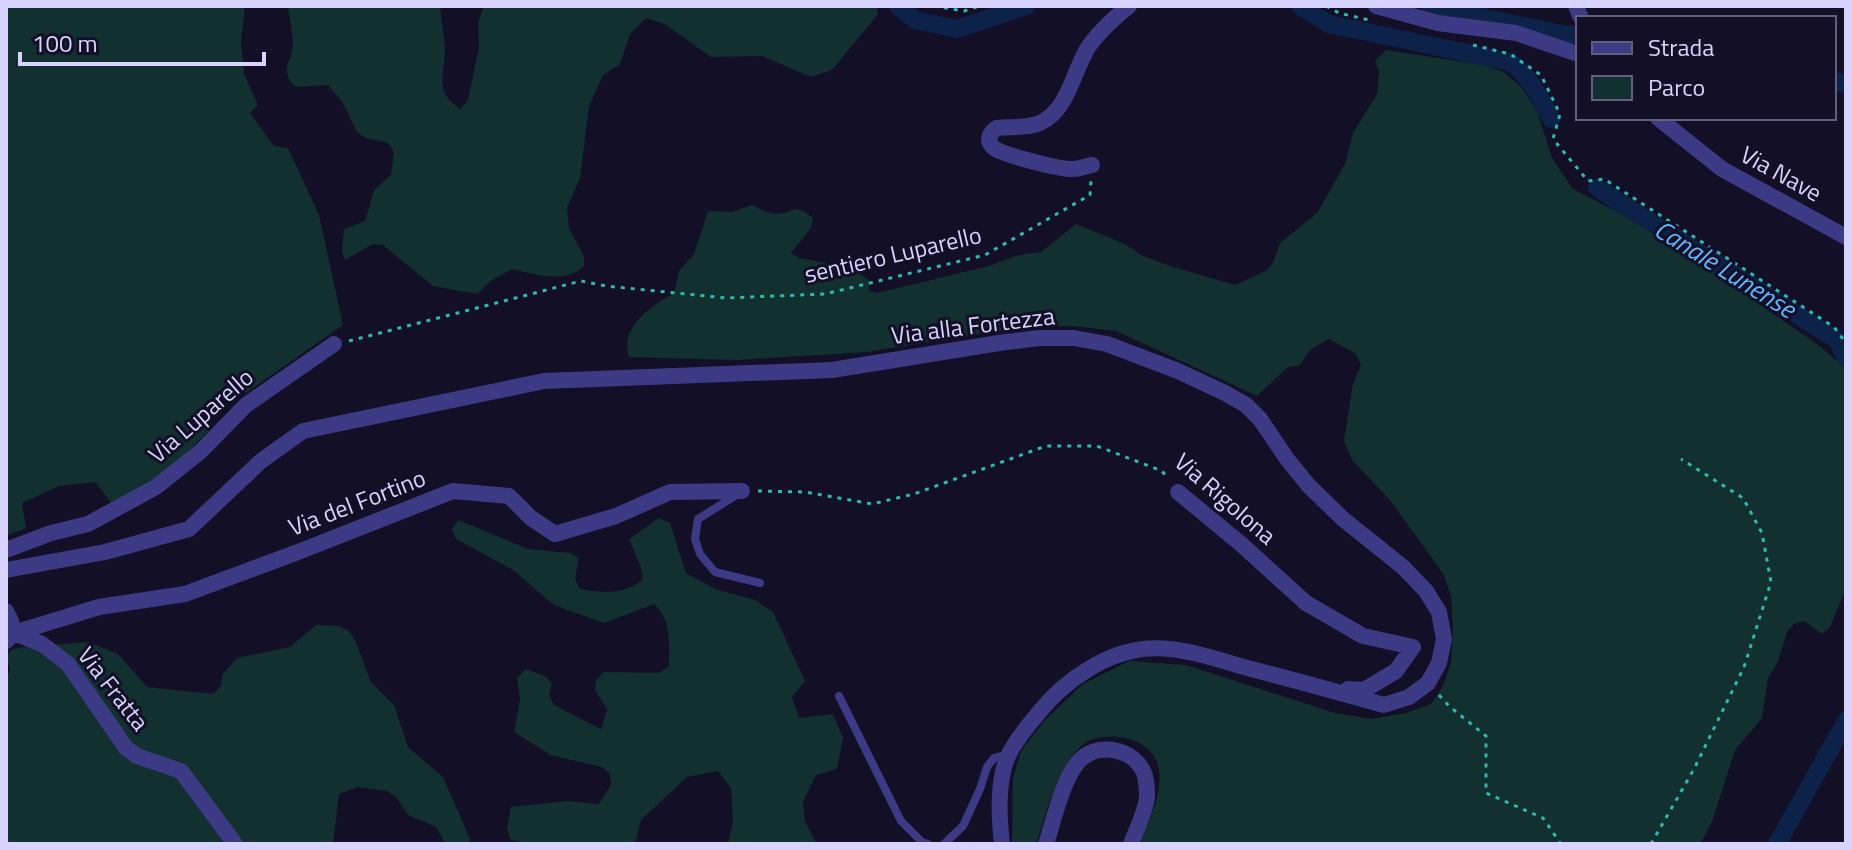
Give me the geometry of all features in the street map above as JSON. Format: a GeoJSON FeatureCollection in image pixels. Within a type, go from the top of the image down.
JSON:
{"type":"FeatureCollection","features":[{"type":"Feature","properties":{"kind":"street"},"geometry":{"type":"LineString","coordinates":[[1092,165],[1072,170],[1037,163],[994,148],[989,136],[993,129],[1024,128],[1043,122],[1054,113],[1089,45],[1129,6]]}},
{"type":"Feature","properties":{"kind":"street"},"geometry":{"type":"LineString","coordinates":[[1372,13],[1516,33],[1576,53]]}},
{"type":"Feature","properties":{"kind":"street","name":"Via Nave"},"geometry":{"type":"LineString","coordinates":[[1661,120],[1722,169],[1846,237]]}},
{"type":"Feature","properties":{"kind":"street","name":"Via alla Fortezza"},"geometry":{"type":"LineString","coordinates":[[6,570],[105,552],[189,529],[261,461],[303,431],[544,381],[832,370],[999,343],[1074,338],[1107,344],[1178,371],[1246,405],[1260,419],[1309,486],[1343,519],[1403,567],[1426,591],[1439,612],[1444,639],[1439,663],[1428,683]]}},
{"type":"Feature","properties":{"kind":"street","name":"Via Luparello"},"geometry":{"type":"LineString","coordinates":[[6,550],[51,533],[88,524],[156,487],[201,451],[246,405],[334,344]]}},
{"type":"Feature","properties":{"kind":"street","name":"Via del Fortino"},"geometry":{"type":"LineString","coordinates":[[10,637],[99,607],[185,594],[453,491],[509,496],[531,518],[555,534],[616,516],[670,492],[742,491]]}},
{"type":"Feature","properties":{"kind":"street","name":"Via Rigolona"},"geometry":{"type":"LineString","coordinates":[[1178,492],[1306,603],[1363,636],[1413,647],[1396,671],[1364,690],[1322,688]]}},
{"type":"Feature","properties":{"kind":"street"},"geometry":{"type":"LineString","coordinates":[[6,611],[11,621],[10,637]]}},
{"type":"Feature","properties":{"kind":"street","name":"Via Fratta"},"geometry":{"type":"LineString","coordinates":[[10,637],[42,644],[68,664],[126,748],[137,756],[181,771],[235,844]]}},
{"type":"Feature","properties":{"kind":"street"},"geometry":{"type":"LineString","coordinates":[[1002,844],[1002,777],[1009,754],[1049,700],[1072,679],[1103,659],[1131,649],[1162,647],[1205,655],[1384,705],[1409,697],[1428,683]]}},
{"type":"Feature","properties":{"kind":"street"},"geometry":{"type":"LineString","coordinates":[[1046,844],[1068,776],[1082,758],[1097,750],[1110,749],[1131,756],[1144,773],[1147,799],[1131,844]]}},
{"type":"Feature","properties":{"kind":"lane"},"geometry":{"type":"LineString","coordinates":[[742,491],[698,519],[695,539],[700,554],[715,572],[760,583]]}},
{"type":"Feature","properties":{"kind":"lane"},"geometry":{"type":"LineString","coordinates":[[839,696],[901,821],[928,844]]}},
{"type":"Feature","properties":{"kind":"lane"},"geometry":{"type":"LineString","coordinates":[[944,844],[963,826],[987,767],[994,758],[1009,754]]}},
{"type":"Feature","properties":{"kind":"path"},"geometry":{"type":"LineString","coordinates":[[934,6],[964,11],[979,6]]}},
{"type":"Feature","properties":{"kind":"path"},"geometry":{"type":"LineString","coordinates":[[1326,6],[1339,13],[1372,13]]}},
{"type":"Feature","properties":{"kind":"path"},"geometry":{"type":"LineString","coordinates":[[1468,44],[1510,54],[1541,75],[1560,114],[1553,139],[1588,181],[1604,179],[1834,327],[1846,343]]}},
{"type":"Feature","properties":{"kind":"path","name":"sentiero Luparello"},"geometry":{"type":"LineString","coordinates":[[334,344],[581,281],[726,298],[840,291],[985,255],[1090,195],[1092,165]]}},
{"type":"Feature","properties":{"kind":"path","name":"Via Rigolona"},"geometry":{"type":"LineString","coordinates":[[742,491],[805,492],[872,504],[914,494],[1046,446],[1097,446],[1162,471],[1178,492]]}},
{"type":"Feature","properties":{"kind":"path"},"geometry":{"type":"LineString","coordinates":[[1651,844],[1694,769],[1744,667],[1771,582],[1762,533],[1743,498],[1681,459]]}},
{"type":"Feature","properties":{"kind":"path"},"geometry":{"type":"LineString","coordinates":[[1428,683],[1449,706],[1486,736],[1486,793],[1543,818],[1561,844]]}},
{"type":"Feature","properties":{"kind":"green space"},"geometry":{"type":"Polygon","coordinates":[[[6,6],[245,6],[241,42],[244,74],[258,105],[250,113],[274,146],[288,148],[319,215],[343,325],[246,393],[234,383],[200,417],[212,428],[152,485],[113,505],[95,482],[59,486],[22,503],[26,528],[6,536],[6,6]]]}},
{"type":"Feature","properties":{"kind":"green space"},"geometry":{"type":"Polygon","coordinates":[[[288,6],[440,6],[445,45],[442,83],[447,96],[460,109],[468,100],[479,47],[478,23],[484,6],[877,6],[878,14],[832,70],[811,77],[762,56],[711,57],[665,24],[646,18],[630,34],[620,64],[603,75],[589,106],[580,178],[567,208],[569,228],[584,256],[584,266],[577,272],[560,276],[513,269],[492,280],[477,294],[433,286],[383,245],[373,244],[345,260],[342,251],[344,229],[365,221],[374,190],[391,175],[394,152],[388,143],[366,138],[357,132],[343,103],[328,85],[295,87],[290,81],[287,71],[293,45],[288,6]]]}},
{"type":"Feature","properties":{"kind":"green space"},"geometry":{"type":"Polygon","coordinates":[[[1386,50],[1483,65],[1504,72],[1522,88],[1537,111],[1552,158],[1573,189],[1653,230],[1821,347],[1846,369],[1846,588],[1830,627],[1822,634],[1804,621],[1794,624],[1787,632],[1778,661],[1768,678],[1762,718],[1735,750],[1712,822],[1700,844],[1140,844],[1158,793],[1157,762],[1143,745],[1120,737],[1108,737],[1086,742],[1070,759],[1052,794],[1036,844],[1012,844],[1013,778],[1021,751],[1044,721],[1083,684],[1129,661],[1186,665],[1335,713],[1371,719],[1406,713],[1431,704],[1444,684],[1451,662],[1451,596],[1444,575],[1390,500],[1352,460],[1344,440],[1353,384],[1361,365],[1356,354],[1329,339],[1311,349],[1299,366],[1288,367],[1257,396],[1116,331],[1072,326],[1021,327],[867,352],[737,360],[629,357],[627,346],[633,327],[647,311],[674,293],[679,271],[694,254],[708,211],[731,212],[752,205],[773,213],[794,209],[804,211],[813,218],[811,228],[791,253],[799,258],[852,268],[869,280],[869,291],[877,293],[989,266],[1019,255],[1041,252],[1076,224],[1125,244],[1143,256],[1235,285],[1266,271],[1273,263],[1280,243],[1317,213],[1345,164],[1353,133],[1377,94],[1379,71],[1375,61],[1386,50]]]}},
{"type":"Feature","properties":{"kind":"green space"},"geometry":{"type":"Polygon","coordinates":[[[659,518],[670,523],[686,573],[715,589],[755,600],[773,612],[805,681],[792,697],[799,718],[833,714],[843,738],[837,769],[816,775],[803,802],[805,822],[817,844],[728,844],[733,821],[731,788],[718,771],[687,777],[641,820],[636,840],[631,844],[528,844],[510,839],[507,828],[511,807],[567,801],[599,804],[611,785],[610,774],[602,767],[550,755],[514,732],[520,699],[517,678],[526,669],[545,676],[552,684],[549,695],[554,705],[601,729],[607,709],[595,690],[596,680],[604,672],[659,673],[669,666],[668,633],[664,617],[654,604],[604,623],[554,605],[513,570],[456,539],[452,529],[458,520],[528,549],[570,553],[579,558],[575,579],[580,589],[613,592],[629,588],[643,579],[629,539],[659,518]]]}},
{"type":"Feature","properties":{"kind":"green space"},"geometry":{"type":"Polygon","coordinates":[[[316,625],[339,626],[349,631],[371,682],[394,705],[408,747],[443,777],[470,844],[446,844],[436,827],[408,815],[396,797],[387,791],[358,787],[339,794],[333,844],[6,844],[6,682],[10,669],[6,658],[11,650],[88,642],[118,654],[147,687],[213,694],[221,686],[222,675],[237,658],[290,647],[316,625]]]}},
{"type":"Feature","properties":{"kind":"waterway","name":"Canale Lunense"},"geometry":{"type":"LineString","coordinates":[[898,6],[915,20],[957,29],[1026,6]]}},
{"type":"Feature","properties":{"kind":"waterway","name":"Canale Lunense"},"geometry":{"type":"LineString","coordinates":[[1300,6],[1329,24],[1510,62],[1529,81],[1551,119]]}},
{"type":"Feature","properties":{"kind":"waterway"},"geometry":{"type":"LineString","coordinates":[[1430,6],[1566,35],[1576,34]]}},
{"type":"Feature","properties":{"kind":"waterway"},"geometry":{"type":"LineString","coordinates":[[1836,82],[1846,84]]}},
{"type":"Feature","properties":{"kind":"waterway","name":"Canale Lunense"},"geometry":{"type":"LineString","coordinates":[[1597,188],[1837,340],[1846,358]]}},
{"type":"Feature","properties":{"kind":"waterway","name":"Canale Lunense"},"geometry":{"type":"LineString","coordinates":[[1777,844],[1846,721]]}}]}
